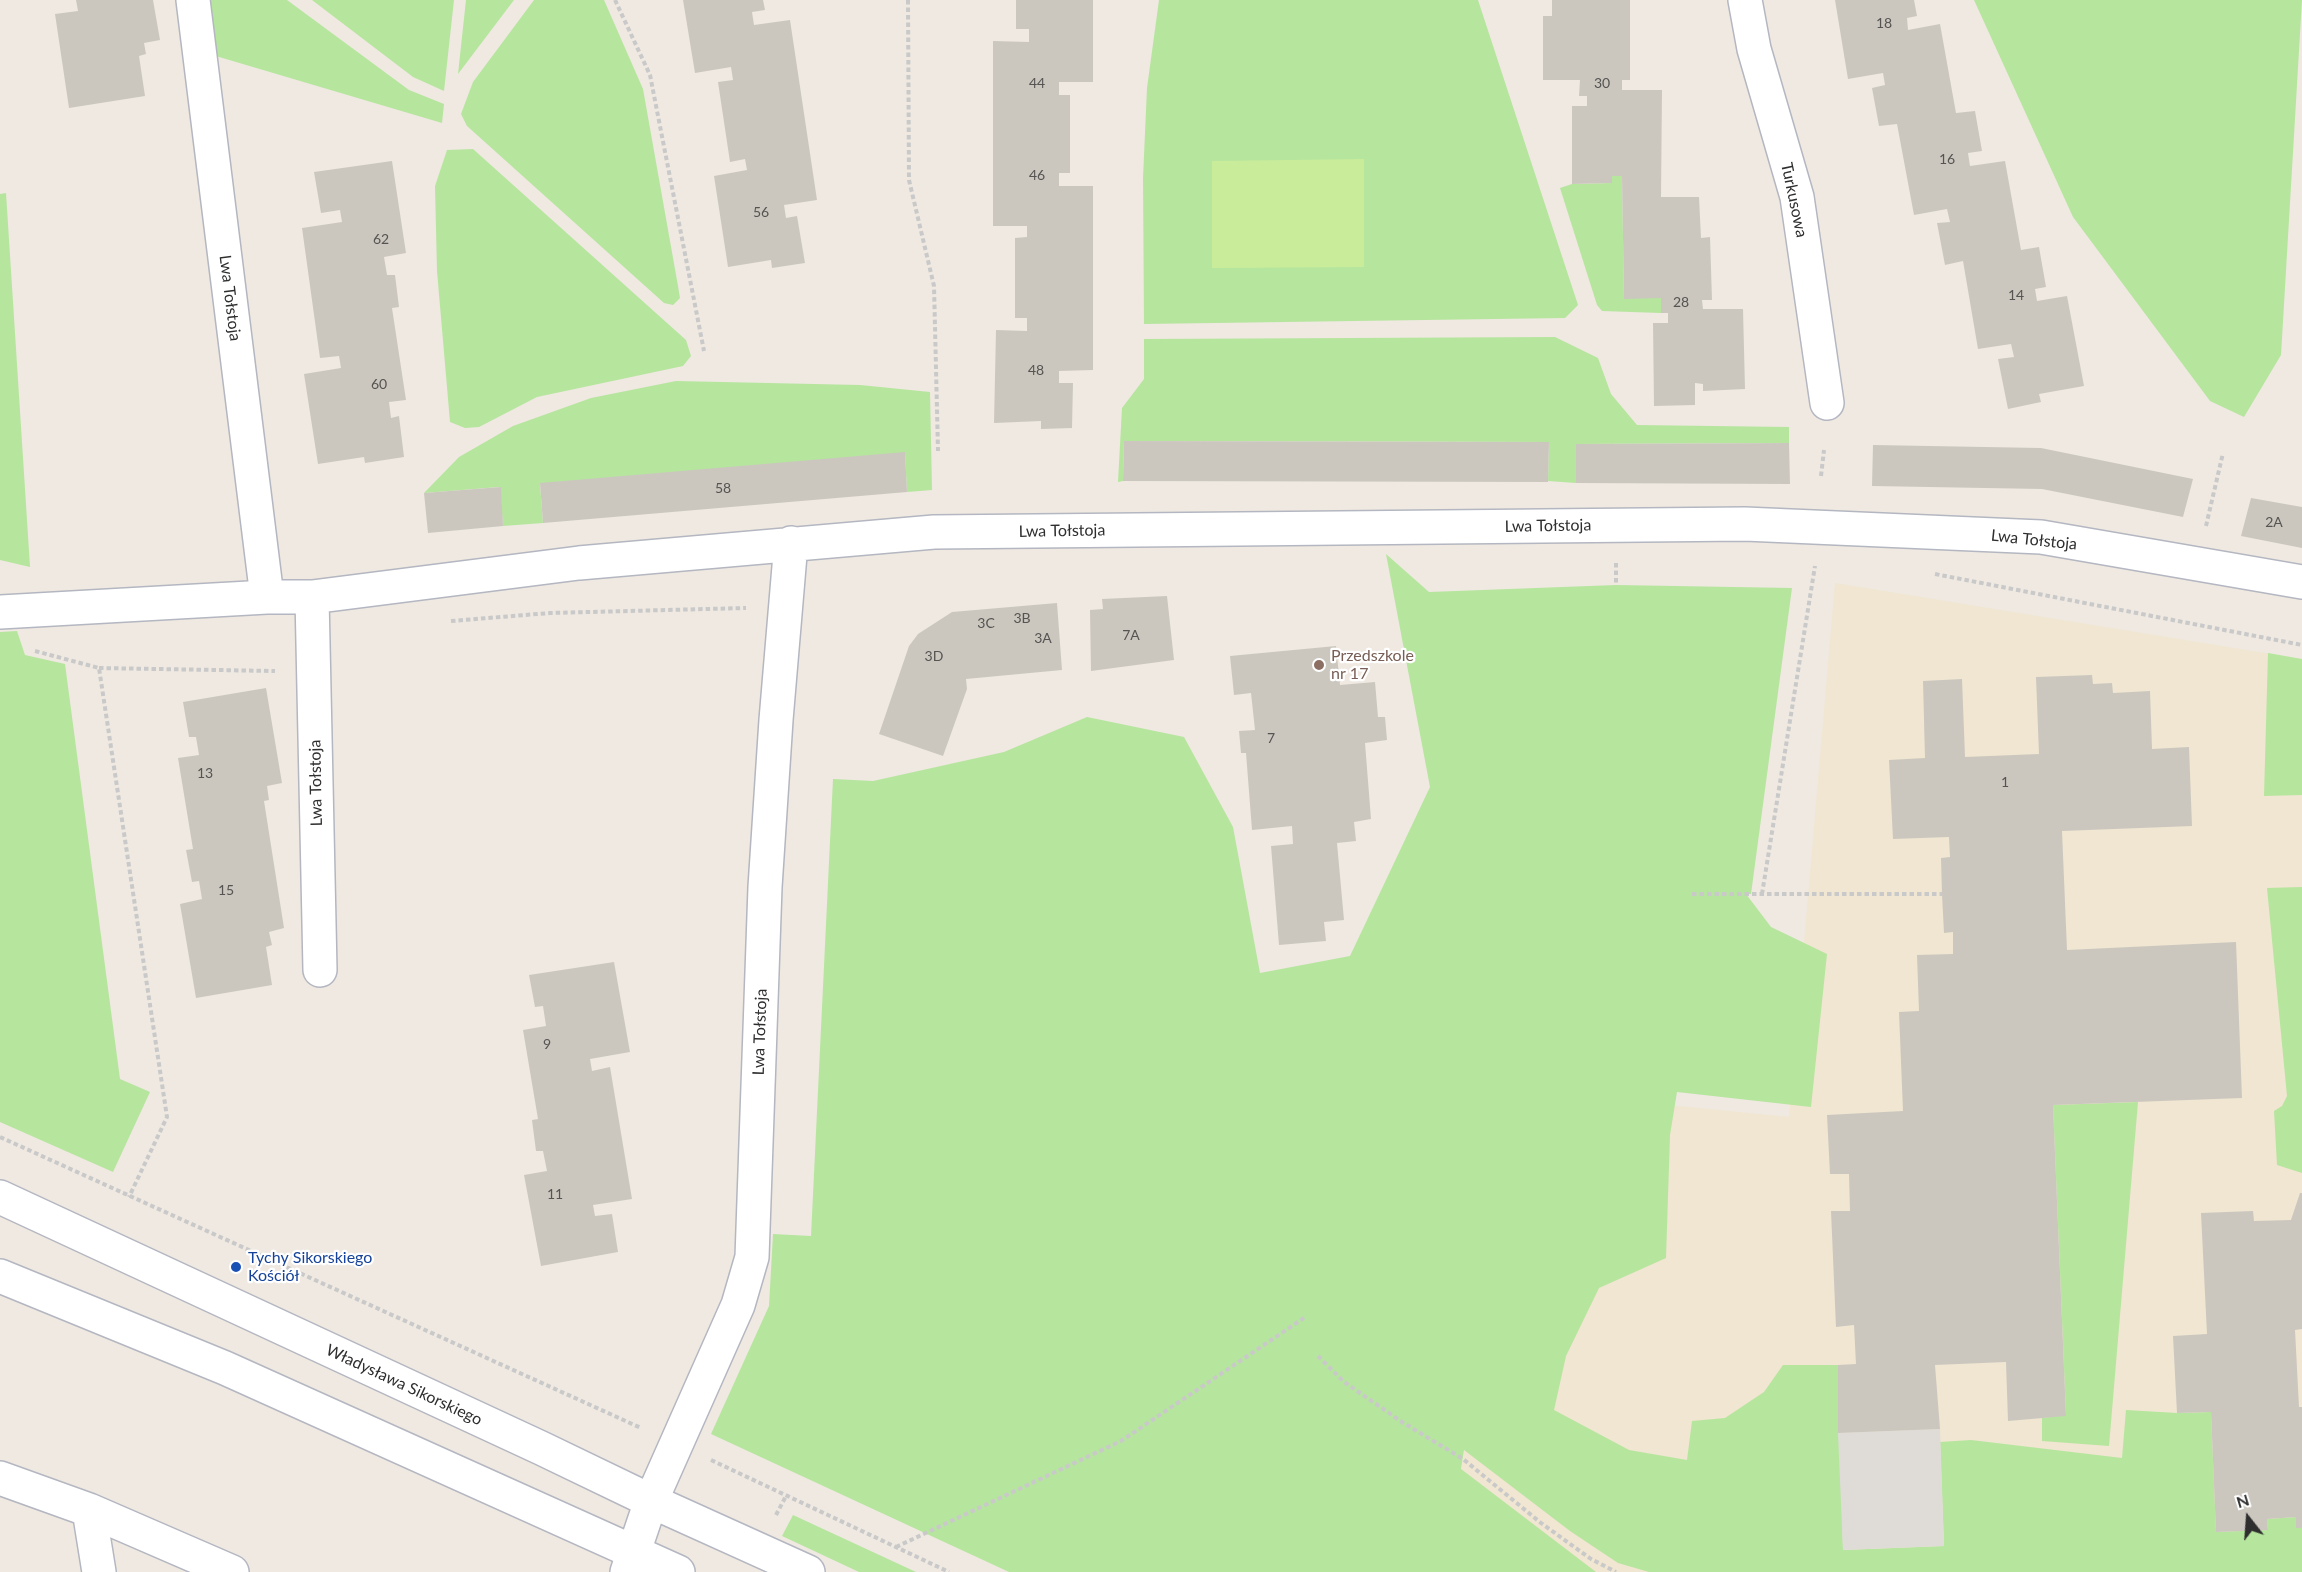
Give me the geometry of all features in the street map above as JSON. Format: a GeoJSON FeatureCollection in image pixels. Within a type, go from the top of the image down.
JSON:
{"type":"FeatureCollection","features":[{"type":"Feature","properties":{"kind":"street","name":"Lwa Tołstoja"},"geometry":{"type":"LineString","coordinates":[[193,0],[267,597]]}},
{"type":"Feature","properties":{"kind":"street","name":"Turkusowa"},"geometry":{"type":"LineString","coordinates":[[1745,0],[1754,49],[1797,197],[1827,403]]}},
{"type":"Feature","properties":{"kind":"street","name":"Lwa Tołstoja"},"geometry":{"type":"LineString","coordinates":[[12,611],[267,597],[312,597],[579,562],[934,532],[1745,524],[2041,537],[2302,582]]}},
{"type":"Feature","properties":{"kind":"street","name":"Lwa Tołstoja"},"geometry":{"type":"LineString","coordinates":[[631,1562],[651,1501],[738,1305],[752,1257],[765,887],[791,543]]}},
{"type":"Feature","properties":{"kind":"street","name":"Lwa Tołstoja"},"geometry":{"type":"LineString","coordinates":[[312,597],[320,970]]}},
{"type":"Feature","properties":{"kind":"street","name":"Władysława Sikorskiego"},"geometry":{"type":"LineString","coordinates":[[0,1197],[808,1572]]}},
{"type":"Feature","properties":{"kind":"street"},"geometry":{"type":"LineString","coordinates":[[0,1276],[225,1368],[631,1562],[678,1572]]}},
{"type":"Feature","properties":{"kind":"street"},"geometry":{"type":"LineString","coordinates":[[0,1478],[89,1510],[232,1572]]}},
{"type":"Feature","properties":{"kind":"street"},"geometry":{"type":"LineString","coordinates":[[89,1510],[99,1572]]}},
{"type":"Feature","properties":{"kind":"path"},"geometry":{"type":"LineString","coordinates":[[615,0],[650,75],[704,351]]}},
{"type":"Feature","properties":{"kind":"path"},"geometry":{"type":"LineString","coordinates":[[908,0],[909,180],[934,286],[938,451]]}},
{"type":"Feature","properties":{"kind":"path"},"geometry":{"type":"LineString","coordinates":[[1821,476],[1824,450]]}},
{"type":"Feature","properties":{"kind":"path"},"geometry":{"type":"LineString","coordinates":[[2204,532],[2223,453]]}},
{"type":"Feature","properties":{"kind":"path"},"geometry":{"type":"LineString","coordinates":[[1762,894],[1816,562]]}},
{"type":"Feature","properties":{"kind":"path"},"geometry":{"type":"LineString","coordinates":[[1933,573],[2302,645]]}},
{"type":"Feature","properties":{"kind":"path"},"geometry":{"type":"LineString","coordinates":[[443,622],[550,613],[785,608]]}},
{"type":"Feature","properties":{"kind":"path"},"geometry":{"type":"LineString","coordinates":[[12,611],[28,649],[99,668],[313,672]]}},
{"type":"Feature","properties":{"kind":"path"},"geometry":{"type":"LineString","coordinates":[[99,668],[166,1117],[129,1197]]}},
{"type":"Feature","properties":{"kind":"path"},"geometry":{"type":"LineString","coordinates":[[1692,894],[1942,894]]}},
{"type":"Feature","properties":{"kind":"path"},"geometry":{"type":"LineString","coordinates":[[0,1137],[678,1444],[949,1572]]}},
{"type":"Feature","properties":{"kind":"path"},"geometry":{"type":"LineString","coordinates":[[895,1547],[1121,1441],[1304,1318]]}},
{"type":"Feature","properties":{"kind":"path"},"geometry":{"type":"LineString","coordinates":[[1318,1356],[1344,1382],[1402,1422],[1462,1459],[1541,1523],[1591,1559],[1616,1572]]}},
{"type":"Feature","properties":{"kind":"shaded area"},"geometry":{"type":"Polygon","coordinates":[[[1835,583],[2302,659],[2302,1572],[1446,1572],[1518,1090],[1789,1117],[1835,583]]]}},
{"type":"Feature","properties":{"kind":"shaded area"},"geometry":{"type":"Polygon","coordinates":[[[1940,1429],[1944,1546],[1843,1550],[1838,1433],[1940,1429]]]}},
{"type":"Feature","properties":{"kind":"green space"},"geometry":{"type":"Polygon","coordinates":[[[202,0],[287,0],[409,90],[444,104],[442,123],[209,54],[202,0]]]}},
{"type":"Feature","properties":{"kind":"green space"},"geometry":{"type":"Polygon","coordinates":[[[312,0],[454,0],[444,91],[413,77],[312,0]]]}},
{"type":"Feature","properties":{"kind":"green space"},"geometry":{"type":"Polygon","coordinates":[[[466,0],[514,0],[458,74],[466,0]]]}},
{"type":"Feature","properties":{"kind":"green space"},"geometry":{"type":"Polygon","coordinates":[[[534,0],[604,0],[643,89],[680,298],[673,305],[664,303],[467,126],[461,114],[473,82],[534,0]]]}},
{"type":"Feature","properties":{"kind":"green space"},"geometry":{"type":"Polygon","coordinates":[[[1159,0],[1478,0],[1578,305],[1565,318],[1144,324],[1143,178],[1147,88],[1159,0]]]}},
{"type":"Feature","properties":{"kind":"green space"},"geometry":{"type":"Polygon","coordinates":[[[1974,0],[2302,0],[2281,355],[2244,417],[2210,401],[2073,217],[1974,0]]]}},
{"type":"Feature","properties":{"kind":"green space"},"geometry":{"type":"Polygon","coordinates":[[[473,149],[686,340],[691,356],[683,366],[537,397],[479,427],[465,428],[450,422],[437,271],[435,186],[447,150],[473,149]]]}},
{"type":"Feature","properties":{"kind":"green space"},"geometry":{"type":"Polygon","coordinates":[[[1364,159],[1364,267],[1212,268],[1212,161],[1364,159]]]}},
{"type":"Feature","properties":{"kind":"green space"},"geometry":{"type":"Polygon","coordinates":[[[1612,176],[1622,176],[1624,298],[1661,298],[1661,313],[1602,311],[1597,305],[1560,188],[1572,184],[1612,183],[1612,176]]]}},
{"type":"Feature","properties":{"kind":"green space"},"geometry":{"type":"Polygon","coordinates":[[[6,193],[30,567],[0,560],[0,194],[6,193]]]}},
{"type":"Feature","properties":{"kind":"green space"},"geometry":{"type":"Polygon","coordinates":[[[1555,337],[1598,358],[1611,394],[1637,425],[1789,427],[1789,443],[1577,444],[1576,483],[1548,481],[1549,442],[1124,441],[1123,481],[1118,482],[1122,408],[1144,379],[1144,339],[1555,337]]]}},
{"type":"Feature","properties":{"kind":"green space"},"geometry":{"type":"Polygon","coordinates":[[[676,381],[860,385],[930,392],[932,490],[907,492],[905,453],[540,484],[543,523],[503,526],[500,487],[424,493],[459,457],[513,426],[591,398],[676,381]]]}},
{"type":"Feature","properties":{"kind":"green space"},"geometry":{"type":"Polygon","coordinates":[[[1386,554],[1429,592],[1616,585],[1792,588],[1751,894],[1746,894],[1771,927],[1827,954],[1811,1107],[1677,1092],[1670,1135],[1666,1258],[1599,1288],[1566,1356],[1554,1410],[1629,1450],[1687,1460],[1692,1421],[1725,1418],[1764,1392],[1783,1365],[1838,1365],[1843,1550],[1944,1546],[1940,1442],[1971,1440],[2122,1458],[2126,1410],[2211,1412],[2216,1532],[2268,1530],[2267,1519],[2296,1517],[2296,1528],[2302,1528],[2302,1572],[1649,1572],[1618,1563],[1570,1531],[1464,1450],[1461,1469],[1596,1572],[1009,1572],[711,1434],[769,1306],[773,1234],[811,1236],[833,779],[873,781],[1004,752],[1087,717],[1184,737],[1233,827],[1260,973],[1350,956],[1430,787],[1386,554]]]}},
{"type":"Feature","properties":{"kind":"green space"},"geometry":{"type":"Polygon","coordinates":[[[17,631],[25,655],[65,664],[120,1079],[150,1092],[113,1172],[0,1122],[0,632],[17,631]]]}},
{"type":"Feature","properties":{"kind":"green space"},"geometry":{"type":"Polygon","coordinates":[[[2268,653],[2302,659],[2302,795],[2264,796],[2268,653]]]}},
{"type":"Feature","properties":{"kind":"green space"},"geometry":{"type":"Polygon","coordinates":[[[2302,887],[2302,1173],[2277,1165],[2274,1111],[2282,1106],[2287,1096],[2267,888],[2302,887]]]}},
{"type":"Feature","properties":{"kind":"green space"},"geometry":{"type":"Polygon","coordinates":[[[2138,1102],[2109,1446],[2042,1441],[2042,1418],[2066,1415],[2053,1105],[2138,1102]]]}},
{"type":"Feature","properties":{"kind":"green space"},"geometry":{"type":"Polygon","coordinates":[[[793,1515],[916,1572],[859,1572],[782,1536],[793,1515]]]}},
{"type":"Feature","properties":{"kind":"building"},"geometry":{"type":"Polygon","coordinates":[[[76,0],[153,0],[160,40],[144,43],[146,54],[139,56],[145,96],[69,108],[55,14],[78,11],[76,0]]]}},
{"type":"Feature","properties":{"kind":"building"},"geometry":{"type":"Polygon","coordinates":[[[683,0],[763,0],[765,10],[752,12],[754,25],[790,20],[817,200],[784,205],[786,218],[797,216],[805,263],[772,268],[771,260],[728,267],[714,176],[747,170],[745,159],[730,162],[718,82],[733,80],[731,67],[695,73],[683,0]]]}},
{"type":"Feature","properties":{"kind":"building"},"geometry":{"type":"Polygon","coordinates":[[[1016,0],[1093,0],[1093,82],[1059,82],[1059,95],[1070,95],[1070,173],[1059,173],[1059,186],[1093,186],[1093,370],[1059,371],[1059,383],[1073,383],[1072,428],[1041,429],[1041,421],[994,423],[996,330],[1027,331],[1027,318],[1015,318],[1015,238],[1027,237],[1027,226],[993,226],[993,41],[1029,42],[1029,29],[1016,29],[1016,0]]]}},
{"type":"Feature","properties":{"kind":"building"},"geometry":{"type":"Polygon","coordinates":[[[1552,0],[1630,0],[1630,80],[1622,80],[1622,90],[1662,90],[1661,197],[1699,197],[1701,238],[1710,237],[1712,300],[1702,300],[1703,309],[1743,309],[1745,389],[1703,391],[1703,384],[1695,383],[1695,405],[1654,406],[1653,323],[1668,323],[1668,313],[1661,313],[1661,298],[1624,299],[1622,176],[1612,176],[1612,183],[1572,184],[1572,106],[1587,106],[1587,96],[1579,96],[1580,80],[1543,80],[1543,16],[1552,16],[1552,0]]]}},
{"type":"Feature","properties":{"kind":"building"},"geometry":{"type":"Polygon","coordinates":[[[1835,0],[1914,0],[1917,16],[1907,18],[1908,30],[1940,24],[1956,113],[1975,111],[1982,151],[1968,153],[1970,166],[2005,161],[2021,250],[2039,247],[2046,287],[2035,289],[2037,301],[2067,296],[2084,386],[2039,394],[2041,402],[2008,409],[1998,359],[2014,357],[2011,344],[1978,349],[1963,261],[1945,265],[1937,223],[1950,222],[1947,209],[1914,215],[1897,124],[1879,126],[1872,88],[1885,85],[1883,73],[1848,79],[1835,0]]]}},
{"type":"Feature","properties":{"kind":"building"},"geometry":{"type":"Polygon","coordinates":[[[392,161],[406,253],[384,257],[387,275],[395,275],[399,307],[392,308],[406,400],[389,402],[391,418],[399,416],[404,457],[365,463],[364,457],[318,464],[304,374],[341,368],[339,356],[320,358],[302,228],[342,222],[340,210],[321,213],[314,172],[392,161]]]}},
{"type":"Feature","properties":{"kind":"building"},"geometry":{"type":"Polygon","coordinates":[[[1124,441],[1549,442],[1548,482],[1123,481],[1124,441]]]}},
{"type":"Feature","properties":{"kind":"building"},"geometry":{"type":"Polygon","coordinates":[[[1789,443],[1790,484],[1576,483],[1576,444],[1789,443]]]}},
{"type":"Feature","properties":{"kind":"building"},"geometry":{"type":"Polygon","coordinates":[[[1873,445],[2041,448],[2193,479],[2183,517],[2042,489],[1872,486],[1873,445]]]}},
{"type":"Feature","properties":{"kind":"building"},"geometry":{"type":"Polygon","coordinates":[[[905,452],[907,492],[543,523],[540,483],[905,452]]]}},
{"type":"Feature","properties":{"kind":"building"},"geometry":{"type":"Polygon","coordinates":[[[501,487],[503,526],[428,533],[424,493],[501,487]]]}},
{"type":"Feature","properties":{"kind":"building"},"geometry":{"type":"Polygon","coordinates":[[[2251,498],[2302,507],[2302,548],[2241,536],[2251,498]]]}},
{"type":"Feature","properties":{"kind":"building"},"geometry":{"type":"Polygon","coordinates":[[[1167,596],[1174,660],[1091,671],[1090,610],[1103,609],[1102,599],[1167,596]]]}},
{"type":"Feature","properties":{"kind":"building"},"geometry":{"type":"Polygon","coordinates":[[[1057,603],[1062,670],[966,679],[967,689],[943,756],[879,734],[909,646],[918,634],[952,612],[1057,603]]]}},
{"type":"Feature","properties":{"kind":"building"},"geometry":{"type":"Polygon","coordinates":[[[1336,646],[1340,685],[1375,682],[1378,717],[1385,717],[1387,740],[1365,743],[1371,819],[1354,822],[1356,841],[1337,843],[1344,920],[1324,922],[1326,941],[1279,945],[1271,846],[1293,844],[1292,826],[1252,830],[1246,753],[1241,753],[1239,731],[1255,730],[1251,693],[1234,695],[1230,656],[1336,646]]]}},
{"type":"Feature","properties":{"kind":"building"},"geometry":{"type":"Polygon","coordinates":[[[2092,675],[2093,684],[2112,683],[2113,693],[2150,691],[2152,749],[2189,747],[2192,826],[2062,831],[2067,950],[2236,942],[2242,1098],[2053,1105],[2066,1416],[2008,1421],[2006,1362],[1935,1365],[1940,1429],[1838,1433],[1838,1365],[1856,1364],[1854,1325],[1836,1327],[1831,1211],[1850,1211],[1849,1174],[1830,1174],[1827,1115],[1903,1111],[1899,1012],[1919,1011],[1917,955],[1953,954],[1953,932],[1944,933],[1942,894],[1941,858],[1950,857],[1949,837],[1893,839],[1889,760],[1925,758],[1923,681],[1962,679],[1965,757],[2039,754],[2036,677],[2092,675]]]}},
{"type":"Feature","properties":{"kind":"building"},"geometry":{"type":"Polygon","coordinates":[[[266,688],[282,783],[267,786],[269,800],[264,801],[284,928],[269,932],[272,945],[266,947],[272,985],[196,998],[180,904],[202,899],[199,881],[192,882],[186,850],[193,849],[178,758],[199,755],[196,737],[189,737],[183,702],[266,688]]]}},
{"type":"Feature","properties":{"kind":"building"},"geometry":{"type":"Polygon","coordinates":[[[614,962],[630,1052],[590,1059],[592,1071],[610,1067],[632,1199],[593,1205],[595,1216],[612,1214],[618,1252],[541,1266],[524,1175],[547,1171],[543,1151],[536,1151],[532,1120],[538,1119],[523,1030],[546,1026],[543,1006],[535,1007],[529,975],[614,962]]]}},
{"type":"Feature","properties":{"kind":"building"},"geometry":{"type":"Polygon","coordinates":[[[2300,1193],[2302,1193],[2302,1329],[2295,1330],[2299,1407],[2302,1407],[2302,1528],[2296,1528],[2296,1517],[2267,1519],[2268,1530],[2216,1532],[2211,1412],[2177,1413],[2173,1336],[2207,1334],[2201,1213],[2253,1211],[2254,1221],[2291,1220],[2300,1193]]]}},
{"type":"Feature","properties":{"kind":"place","name":"Przedszkole nr 17"},"geometry":{"type":"Point","coordinates":[1319,665]}},
{"type":"Feature","properties":{"kind":"place","name":"Tychy Sikorskiego Kościół"},"geometry":{"type":"Point","coordinates":[236,1267]}}]}
